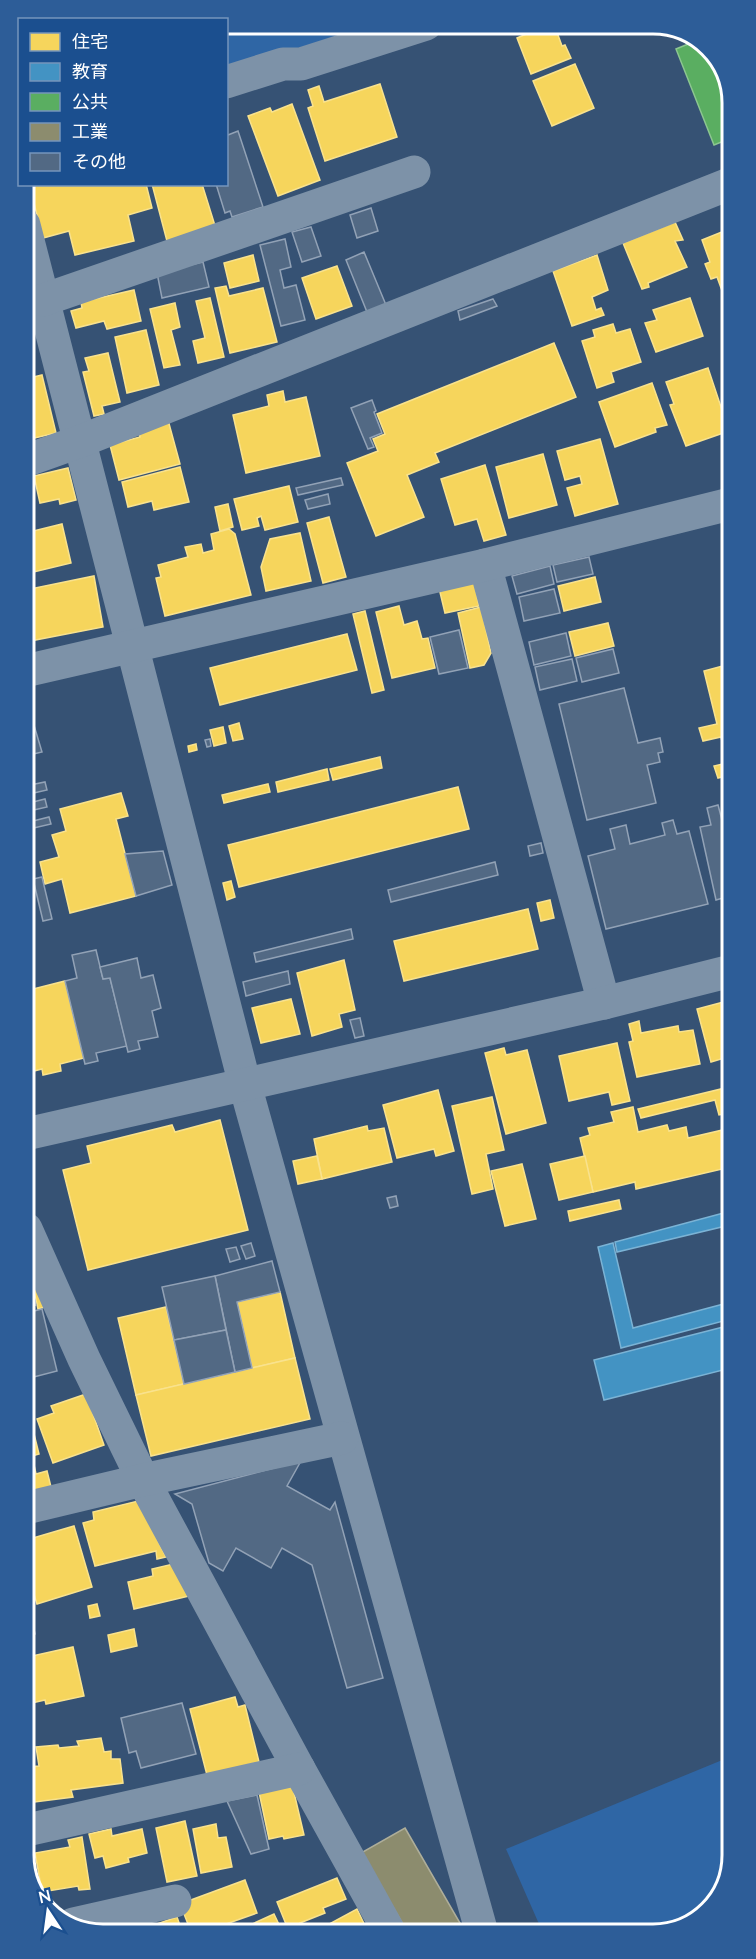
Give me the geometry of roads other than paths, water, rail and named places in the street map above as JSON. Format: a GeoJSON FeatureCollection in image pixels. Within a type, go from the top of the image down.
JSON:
{"type":"FeatureCollection","features":[{"type":"Feature","properties":{"kind":"street"},"geometry":{"type":"LineString","coordinates":[[228,81],[283,64],[301,64],[392,35]]}},
{"type":"Feature","properties":{"kind":"street"},"geometry":{"type":"LineString","coordinates":[[43,300],[414,172]]}},
{"type":"Feature","properties":{"kind":"street"},"geometry":{"type":"LineString","coordinates":[[35,457],[81,441],[722,187]]}},
{"type":"Feature","properties":{"kind":"street"},"geometry":{"type":"LineString","coordinates":[[35,268],[245,1085],[479,1924]]}},
{"type":"Feature","properties":{"kind":"street"},"geometry":{"type":"LineString","coordinates":[[35,669],[485,565],[722,506]]}},
{"type":"Feature","properties":{"kind":"street"},"geometry":{"type":"LineString","coordinates":[[485,565],[604,1004]]}},
{"type":"Feature","properties":{"kind":"street"},"geometry":{"type":"LineString","coordinates":[[35,1132],[604,1004],[722,973]]}},
{"type":"Feature","properties":{"kind":"street"},"geometry":{"type":"LineString","coordinates":[[35,1249],[84,1359],[143,1480],[298,1769],[384,1924]]}},
{"type":"Feature","properties":{"kind":"street"},"geometry":{"type":"LineString","coordinates":[[35,1506],[143,1480],[342,1438]]}},
{"type":"Feature","properties":{"kind":"street"},"geometry":{"type":"LineString","coordinates":[[35,1828],[298,1769]]}},
{"type":"Feature","properties":{"kind":"street"},"geometry":{"type":"LineString","coordinates":[[84,1922],[175,1901]]}}]}
